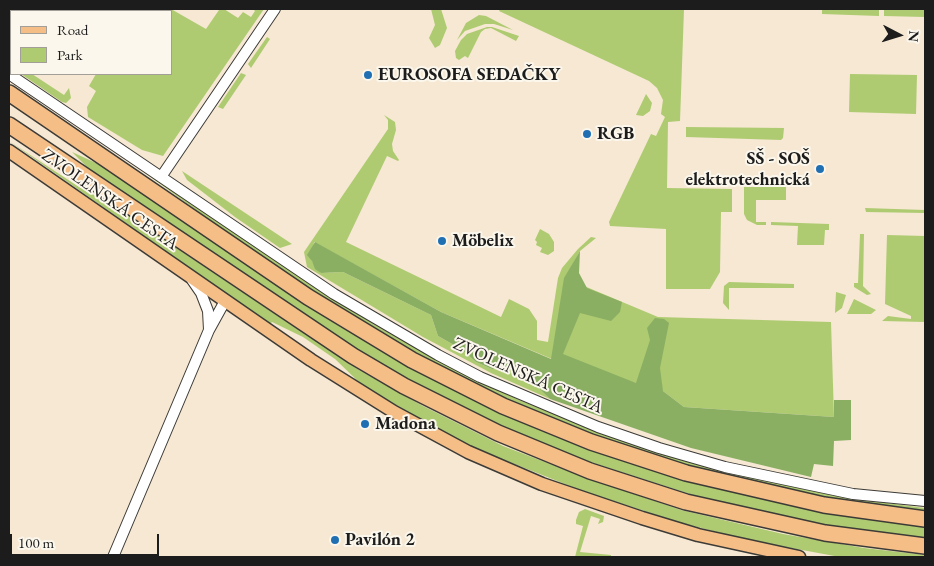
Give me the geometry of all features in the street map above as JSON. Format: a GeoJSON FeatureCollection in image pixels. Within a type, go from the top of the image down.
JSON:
{"type":"FeatureCollection","features":[{"type":"Feature","properties":{"kind":"highway"},"geometry":{"type":"LineString","coordinates":[[9,94],[308,297],[412,360],[503,406],[591,442],[686,473],[824,505],[925,519]]}},
{"type":"Feature","properties":{"kind":"highway"},"geometry":{"type":"LineString","coordinates":[[9,125],[353,356],[404,386],[498,434],[590,470],[686,502],[825,533],[925,546]]}},
{"type":"Feature","properties":{"kind":"main road","name":"ZVOLENSKÁ CESTA"},"geometry":{"type":"LineString","coordinates":[[9,151],[191,278],[394,412],[468,452],[500,467],[576,496],[670,526],[799,557]]}},
{"type":"Feature","properties":{"kind":"street"},"geometry":{"type":"LineString","coordinates":[[161,176],[275,9]]}},
{"type":"Feature","properties":{"kind":"street","name":"ZVOLENSKÁ CESTA"},"geometry":{"type":"LineString","coordinates":[[10,75],[368,315],[471,373],[551,409],[659,448],[725,467],[835,491],[925,501]]}},
{"type":"Feature","properties":{"kind":"street","name":"ZVOLENSKÁ CESTA"},"geometry":{"type":"LineString","coordinates":[[191,278],[201,293],[208,311],[209,330]]}},
{"type":"Feature","properties":{"kind":"street"},"geometry":{"type":"LineString","coordinates":[[113,557],[209,330],[225,301]]}},
{"type":"Feature","properties":{"kind":"green space"},"geometry":{"type":"Polygon","coordinates":[[[171,9],[206,29],[219,10],[217,9],[224,9],[238,18],[243,12],[251,17],[255,11],[253,9],[264,9],[163,156],[142,150],[88,117],[87,107],[96,91],[89,86],[95,75],[172,75],[172,10],[151,10],[171,9]]]}},
{"type":"Feature","properties":{"kind":"green space"},"geometry":{"type":"Polygon","coordinates":[[[431,9],[441,9],[447,28],[440,45],[435,48],[429,38],[435,25],[431,9]]]}},
{"type":"Feature","properties":{"kind":"green space"},"geometry":{"type":"Polygon","coordinates":[[[500,9],[684,9],[680,121],[668,122],[667,188],[732,189],[732,212],[721,212],[720,272],[710,289],[666,289],[666,229],[610,226],[609,222],[651,134],[656,136],[665,117],[661,114],[663,100],[657,88],[649,81],[499,11],[500,9]]]}},
{"type":"Feature","properties":{"kind":"green space"},"geometry":{"type":"Polygon","coordinates":[[[822,9],[879,9],[879,16],[822,14],[822,9]]]}},
{"type":"Feature","properties":{"kind":"green space"},"geometry":{"type":"Polygon","coordinates":[[[884,9],[925,9],[925,17],[884,16],[884,9]]]}},
{"type":"Feature","properties":{"kind":"green space"},"geometry":{"type":"Polygon","coordinates":[[[479,15],[486,16],[513,30],[494,24],[485,24],[465,31],[457,40],[466,23],[479,15]]]}},
{"type":"Feature","properties":{"kind":"green space"},"geometry":{"type":"Polygon","coordinates":[[[492,27],[519,36],[516,41],[491,28],[485,29],[481,32],[468,58],[465,56],[459,60],[456,58],[455,51],[467,34],[492,27]]]}},
{"type":"Feature","properties":{"kind":"green space"},"geometry":{"type":"Polygon","coordinates":[[[267,37],[270,39],[251,68],[248,64],[267,37]]]}},
{"type":"Feature","properties":{"kind":"green space"},"geometry":{"type":"Polygon","coordinates":[[[241,73],[246,75],[223,109],[218,107],[241,73]]]}},
{"type":"Feature","properties":{"kind":"green space"},"geometry":{"type":"Polygon","coordinates":[[[850,74],[917,75],[916,114],[849,112],[850,74]]]}},
{"type":"Feature","properties":{"kind":"green space"},"geometry":{"type":"Polygon","coordinates":[[[22,75],[34,75],[64,95],[69,88],[71,98],[66,103],[22,75]]]}},
{"type":"Feature","properties":{"kind":"green space"},"geometry":{"type":"Polygon","coordinates":[[[646,94],[652,103],[650,111],[643,116],[636,115],[646,94]]]}},
{"type":"Feature","properties":{"kind":"green space"},"geometry":{"type":"Polygon","coordinates":[[[384,115],[395,122],[396,130],[392,144],[393,151],[399,160],[387,156],[346,242],[501,317],[509,299],[529,309],[537,321],[537,340],[548,342],[558,278],[562,268],[591,237],[596,238],[580,251],[565,278],[658,317],[831,322],[834,417],[684,407],[663,391],[552,359],[441,312],[314,242],[312,261],[321,273],[343,272],[431,315],[438,336],[461,349],[476,362],[492,369],[513,369],[527,377],[550,399],[491,373],[423,337],[307,267],[304,252],[388,129],[388,120],[384,115]]]}},
{"type":"Feature","properties":{"kind":"green space"},"geometry":{"type":"Polygon","coordinates":[[[686,127],[784,128],[781,140],[686,137],[686,127]]]}},
{"type":"Feature","properties":{"kind":"green space"},"geometry":{"type":"Polygon","coordinates":[[[9,141],[76,185],[112,205],[359,370],[423,406],[503,446],[584,477],[681,510],[783,534],[864,548],[925,555],[925,557],[840,557],[748,540],[678,522],[580,490],[469,446],[364,387],[335,359],[303,337],[272,322],[270,324],[9,141]]]}},
{"type":"Feature","properties":{"kind":"green space"},"geometry":{"type":"Polygon","coordinates":[[[72,152],[107,168],[357,335],[684,480],[830,513],[925,526],[925,539],[827,526],[712,501],[578,458],[493,423],[413,383],[350,346],[94,174],[72,152]]]}},
{"type":"Feature","properties":{"kind":"green space"},"geometry":{"type":"Polygon","coordinates":[[[134,165],[321,291],[375,325],[453,369],[519,400],[601,433],[712,469],[841,497],[925,508],[925,513],[840,501],[712,473],[634,450],[520,406],[424,358],[319,295],[258,255],[134,165]]]}},
{"type":"Feature","properties":{"kind":"green space"},"geometry":{"type":"Polygon","coordinates":[[[182,171],[292,244],[280,248],[235,217],[187,180],[182,171]]]}},
{"type":"Feature","properties":{"kind":"green space"},"geometry":{"type":"Polygon","coordinates":[[[744,187],[786,187],[786,200],[756,200],[756,222],[766,222],[766,225],[757,225],[747,220],[744,214],[744,187]]]}},
{"type":"Feature","properties":{"kind":"green space"},"geometry":{"type":"Polygon","coordinates":[[[865,208],[925,210],[925,213],[866,212],[865,208]]]}},
{"type":"Feature","properties":{"kind":"green space"},"geometry":{"type":"Polygon","coordinates":[[[771,222],[829,224],[829,230],[825,230],[824,245],[797,245],[798,226],[771,225],[771,222]]]}},
{"type":"Feature","properties":{"kind":"green space"},"geometry":{"type":"Polygon","coordinates":[[[540,229],[549,234],[554,242],[554,251],[548,255],[540,252],[542,248],[536,245],[537,242],[535,240],[540,229]]]}},
{"type":"Feature","properties":{"kind":"green space"},"geometry":{"type":"Polygon","coordinates":[[[860,234],[864,234],[863,286],[871,294],[867,295],[854,287],[854,283],[858,283],[860,234]]]}},
{"type":"Feature","properties":{"kind":"green space"},"geometry":{"type":"Polygon","coordinates":[[[887,235],[925,236],[925,322],[882,321],[888,316],[911,319],[911,316],[885,304],[887,235]]]}},
{"type":"Feature","properties":{"kind":"green space"},"geometry":{"type":"Polygon","coordinates":[[[315,242],[441,312],[551,359],[564,278],[580,251],[579,273],[587,288],[622,302],[620,312],[611,321],[580,313],[563,354],[636,383],[650,340],[647,328],[655,318],[664,319],[669,323],[660,368],[663,391],[684,407],[834,417],[834,400],[851,400],[851,440],[834,441],[833,466],[814,464],[811,477],[691,448],[550,399],[527,377],[513,369],[492,369],[476,362],[461,349],[438,336],[431,315],[343,272],[321,273],[315,269],[307,255],[315,242]]]}},
{"type":"Feature","properties":{"kind":"green space"},"geometry":{"type":"Polygon","coordinates":[[[729,282],[794,284],[794,288],[729,288],[729,310],[723,303],[724,286],[729,282]]]}},
{"type":"Feature","properties":{"kind":"green space"},"geometry":{"type":"Polygon","coordinates":[[[836,292],[846,295],[842,308],[835,313],[836,292]]]}},
{"type":"Feature","properties":{"kind":"green space"},"geometry":{"type":"Polygon","coordinates":[[[854,299],[876,310],[871,314],[847,314],[854,299]]]}},
{"type":"Feature","properties":{"kind":"green space"},"geometry":{"type":"Polygon","coordinates":[[[585,509],[604,516],[603,522],[598,524],[600,519],[591,516],[580,552],[611,555],[611,557],[575,557],[583,526],[576,524],[576,520],[579,512],[585,509]]]}},
{"type":"Feature","properties":{"kind":"place","name":"EUROSOFA SEDAČKY"},"geometry":{"type":"Point","coordinates":[368,75]}},
{"type":"Feature","properties":{"kind":"place","name":"RGB"},"geometry":{"type":"Point","coordinates":[587,134]}},
{"type":"Feature","properties":{"kind":"place","name":"SŠ - SOŠ elektrotechnická"},"geometry":{"type":"Point","coordinates":[820,169]}},
{"type":"Feature","properties":{"kind":"place","name":"Möbelix"},"geometry":{"type":"Point","coordinates":[442,241]}},
{"type":"Feature","properties":{"kind":"place","name":"Madona"},"geometry":{"type":"Point","coordinates":[365,424]}},
{"type":"Feature","properties":{"kind":"place","name":"Pavilón 2"},"geometry":{"type":"Point","coordinates":[335,540]}}]}
